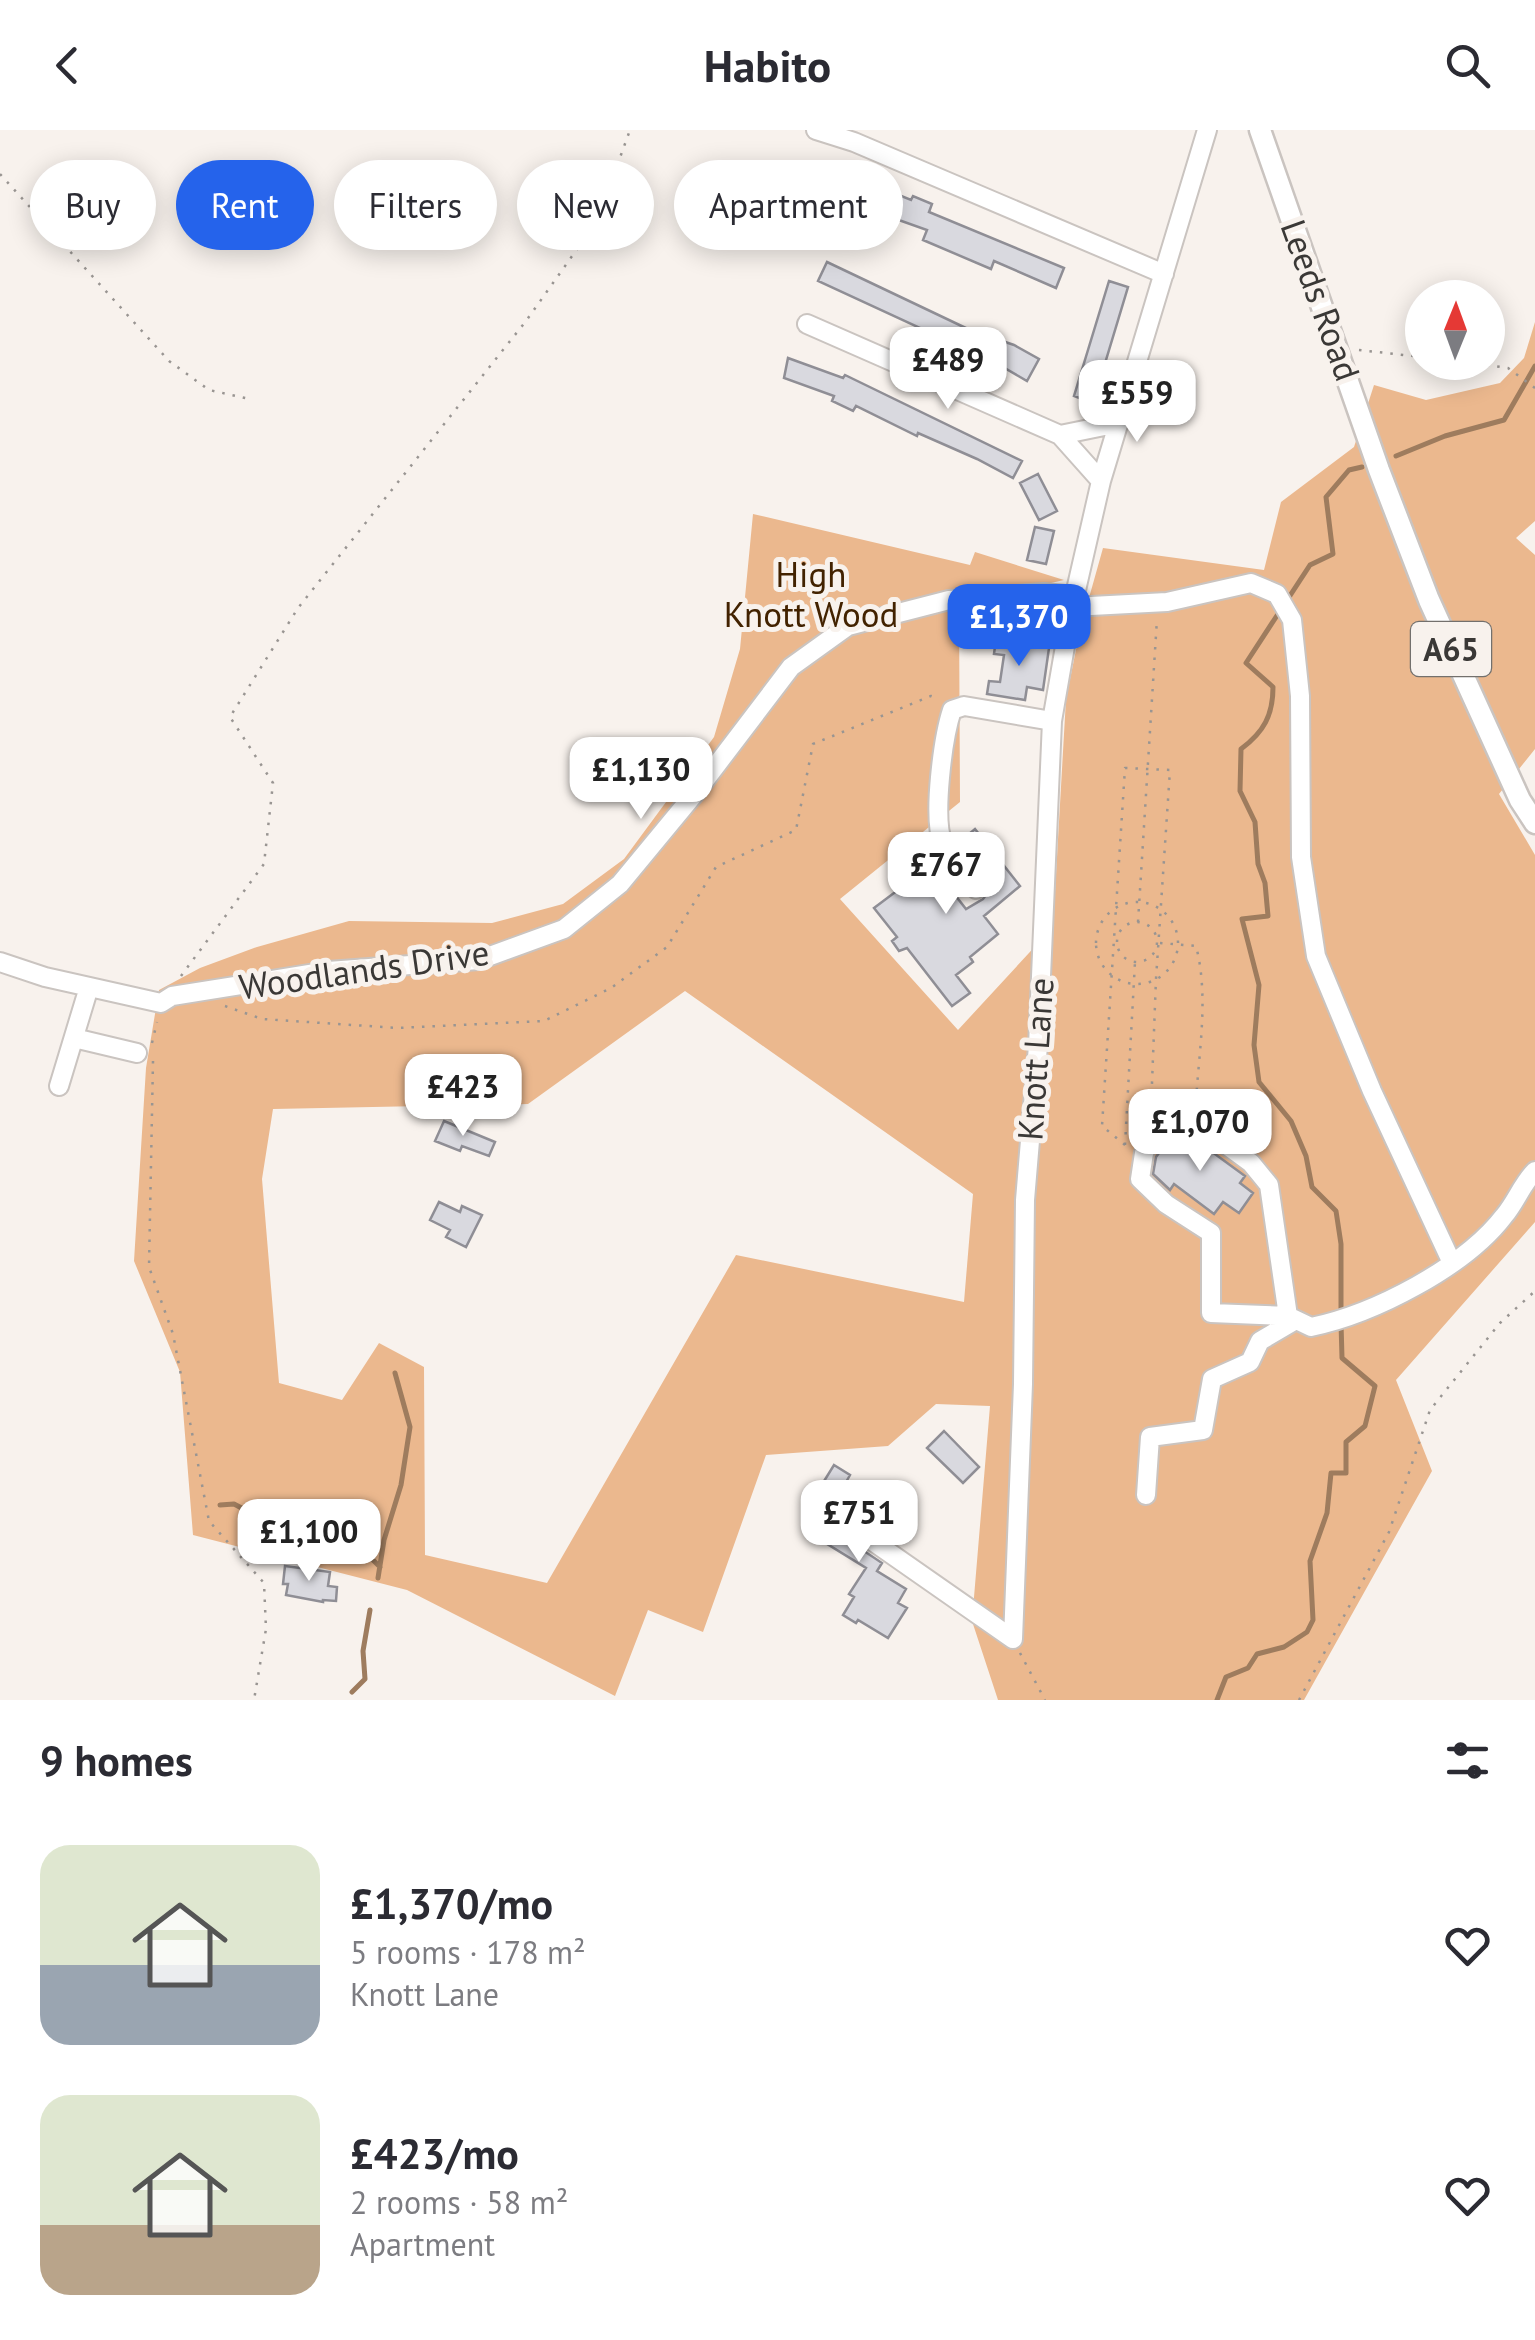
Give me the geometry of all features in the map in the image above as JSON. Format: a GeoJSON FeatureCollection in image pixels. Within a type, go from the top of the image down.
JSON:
{"type":"FeatureCollection","features":[{"type":"Feature","properties":{"kind":"main road","name":"Leeds Road"},"geometry":{"type":"LineString","coordinates":[[1260,130],[1379,470],[1429,600],[1520,800],[1535,823]]}},
{"type":"Feature","properties":{"kind":"street"},"geometry":{"type":"LineString","coordinates":[[816,130],[854,142],[1164,274]]}},
{"type":"Feature","properties":{"kind":"street","name":"Knott Lane"},"geometry":{"type":"LineString","coordinates":[[1013,1639],[1023,1384],[1025,1200],[1038,1046],[1052,721],[1102,481],[1207,130]]}},
{"type":"Feature","properties":{"kind":"street"},"geometry":{"type":"LineString","coordinates":[[807,324],[1060,435],[1102,481]]}},
{"type":"Feature","properties":{"kind":"street"},"geometry":{"type":"LineString","coordinates":[[1060,435],[1119,423]]}},
{"type":"Feature","properties":{"kind":"street","name":"Woodlands Drive"},"geometry":{"type":"LineString","coordinates":[[0,962],[44,977],[162,1003],[172,996],[328,971],[479,960],[564,929],[620,884],[791,667],[848,626],[949,600],[1044,593],[1074,602],[1158,602],[1251,582],[1277,594],[1292,620],[1300,696],[1301,857],[1316,956],[1372,1091],[1452,1263]]}},
{"type":"Feature","properties":{"kind":"street"},"geometry":{"type":"LineString","coordinates":[[976,889],[944,846],[938,825],[952,710],[964,706],[1052,721]]}},
{"type":"Feature","properties":{"kind":"street"},"geometry":{"type":"LineString","coordinates":[[59,1086],[89,987]]}},
{"type":"Feature","properties":{"kind":"street"},"geometry":{"type":"LineString","coordinates":[[74,1038],[137,1053]]}},
{"type":"Feature","properties":{"kind":"street"},"geometry":{"type":"LineString","coordinates":[[1291,1318],[1269,1185],[1251,1163],[1194,1122],[1182,1117],[1170,1119],[1147,1144],[1140,1174],[1143,1185],[1211,1233],[1211,1313],[1291,1318],[1312,1327],[1393,1300],[1452,1263],[1503,1218],[1535,1171]]}},
{"type":"Feature","properties":{"kind":"street"},"geometry":{"type":"LineString","coordinates":[[1146,1495],[1150,1437],[1203,1430],[1212,1379],[1250,1362],[1260,1341],[1291,1318]]}},
{"type":"Feature","properties":{"kind":"street"},"geometry":{"type":"LineString","coordinates":[[854,1528],[1013,1639]]}},
{"type":"Feature","properties":{"kind":"path"},"geometry":{"type":"LineString","coordinates":[[254,1700],[266,1629],[264,1583],[209,1521],[173,1334],[149,1266],[152,1040],[162,1003],[264,864],[273,784],[230,717],[298,608],[526,321],[597,221],[630,130]]}},
{"type":"Feature","properties":{"kind":"path"},"geometry":{"type":"LineString","coordinates":[[0,174],[169,361],[209,390],[250,400]]}},
{"type":"Feature","properties":{"kind":"path"},"geometry":{"type":"LineString","coordinates":[[1357,349],[1405,355]]}},
{"type":"Feature","properties":{"kind":"path"},"geometry":{"type":"LineString","coordinates":[[1505,368],[1535,388]]}},
{"type":"Feature","properties":{"kind":"path"},"geometry":{"type":"LineString","coordinates":[[1138,922],[1158,602]]}},
{"type":"Feature","properties":{"kind":"path"},"geometry":{"type":"LineString","coordinates":[[1125,768],[1170,770],[1147,1144],[1125,1145],[1102,1126],[1116,907],[1125,768]]}},
{"type":"Feature","properties":{"kind":"path"},"geometry":{"type":"LineString","coordinates":[[1140,902],[1160,909],[1174,924],[1178,944],[1174,962],[1156,979],[1133,983],[1113,976],[1103,966],[1096,940],[1106,915],[1116,907],[1140,902]]}},
{"type":"Feature","properties":{"kind":"path"},"geometry":{"type":"LineString","coordinates":[[1114,944],[1125,926],[1138,922],[1150,926],[1158,944]]}},
{"type":"Feature","properties":{"kind":"path"},"geometry":{"type":"LineString","coordinates":[[1114,944],[1123,956],[1136,962],[1152,955],[1158,944]]}},
{"type":"Feature","properties":{"kind":"path"},"geometry":{"type":"LineString","coordinates":[[1158,944],[1196,946],[1204,984],[1194,1122]]}},
{"type":"Feature","properties":{"kind":"path"},"geometry":{"type":"LineString","coordinates":[[1125,1145],[1136,962]]}},
{"type":"Feature","properties":{"kind":"path"},"geometry":{"type":"LineString","coordinates":[[1300,1700],[1389,1532],[1430,1410],[1500,1323],[1535,1291]]}},
{"type":"Feature","properties":{"kind":"path"},"geometry":{"type":"LineString","coordinates":[[1013,1639],[1045,1700]]}},
{"type":"Feature","properties":{"kind":"green space","name":"High Knott Wood"},"geometry":{"type":"Polygon","coordinates":[[[1535,322],[1535,521],[1516,538],[1535,555],[1535,749],[1499,794],[1535,855],[1535,1222],[1396,1380],[1432,1471],[1304,1700],[998,1700],[972,1621],[990,1406],[936,1404],[888,1446],[766,1455],[703,1632],[648,1610],[615,1696],[407,1590],[193,1535],[180,1372],[134,1261],[146,1068],[159,990],[200,968],[257,947],[349,921],[492,923],[563,904],[624,859],[714,737],[740,649],[753,514],[970,565],[975,552],[1064,580],[959,604],[960,802],[840,899],[958,1030],[1053,927],[1066,699],[1103,548],[1264,570],[1281,502],[1354,447],[1374,385],[1426,400],[1500,383],[1524,358],[1535,322]],[[685,991],[528,1104],[273,1109],[262,1179],[279,1383],[342,1400],[379,1343],[424,1367],[425,1555],[547,1583],[736,1255],[964,1302],[973,1194],[685,991]]]}},
{"type":"Feature","properties":{"kind":"building"},"geometry":{"type":"Polygon","coordinates":[[[913,196],[932,204],[929,212],[1064,268],[1056,288],[994,261],[991,269],[923,240],[927,230],[903,222],[903,197],[911,200],[913,196]]]}},
{"type":"Feature","properties":{"kind":"building"},"geometry":{"type":"Polygon","coordinates":[[[827,262],[1039,359],[1027,381],[818,281],[827,262]]]}},
{"type":"Feature","properties":{"kind":"building"},"geometry":{"type":"Polygon","coordinates":[[[1109,281],[1128,287],[1093,403],[1074,396],[1109,281]]]}},
{"type":"Feature","properties":{"kind":"building"},"geometry":{"type":"Polygon","coordinates":[[[788,358],[843,378],[845,375],[1022,461],[1013,478],[856,406],[853,411],[832,401],[834,396],[784,378],[788,358]]]}},
{"type":"Feature","properties":{"kind":"building"},"geometry":{"type":"Polygon","coordinates":[[[1038,474],[1057,511],[1039,520],[1020,483],[1038,474]]]}},
{"type":"Feature","properties":{"kind":"building"},"geometry":{"type":"Polygon","coordinates":[[[1035,527],[1054,531],[1046,564],[1027,560],[1035,527]]]}},
{"type":"Feature","properties":{"kind":"building"},"geometry":{"type":"Polygon","coordinates":[[[996,639],[1049,648],[1043,690],[1027,687],[1025,700],[987,694],[989,681],[1000,682],[1004,655],[994,654],[996,639]]]}},
{"type":"Feature","properties":{"kind":"building"},"geometry":{"type":"Polygon","coordinates":[[[975,829],[1020,886],[984,916],[998,934],[970,957],[973,962],[956,975],[970,993],[952,1006],[907,948],[899,951],[892,941],[897,937],[874,908],[906,884],[900,875],[922,859],[944,889],[948,886],[966,909],[983,899],[990,889],[957,844],[975,829]]]}},
{"type":"Feature","properties":{"kind":"building"},"geometry":{"type":"Polygon","coordinates":[[[444,1121],[495,1142],[489,1156],[435,1141],[444,1121]]]}},
{"type":"Feature","properties":{"kind":"building"},"geometry":{"type":"Polygon","coordinates":[[[1182,1130],[1245,1176],[1240,1183],[1253,1193],[1239,1213],[1223,1202],[1214,1214],[1174,1184],[1170,1190],[1153,1174],[1156,1157],[1173,1134],[1182,1130]]]}},
{"type":"Feature","properties":{"kind":"building"},"geometry":{"type":"Polygon","coordinates":[[[439,1202],[460,1212],[462,1206],[482,1215],[466,1247],[446,1237],[450,1230],[430,1220],[439,1202]]]}},
{"type":"Feature","properties":{"kind":"building"},"geometry":{"type":"Polygon","coordinates":[[[944,1431],[979,1467],[963,1483],[927,1448],[944,1431]]]}},
{"type":"Feature","properties":{"kind":"building"},"geometry":{"type":"Polygon","coordinates":[[[834,1465],[850,1475],[845,1484],[850,1487],[832,1517],[837,1520],[831,1529],[882,1563],[877,1571],[906,1589],[898,1603],[907,1608],[888,1638],[843,1615],[854,1597],[849,1594],[866,1568],[811,1534],[817,1524],[810,1520],[829,1490],[821,1486],[834,1465]]]}},
{"type":"Feature","properties":{"kind":"building"},"geometry":{"type":"Polygon","coordinates":[[[285,1566],[330,1572],[328,1586],[337,1587],[336,1601],[286,1595],[285,1566]]]}},
{"type":"Feature","properties":{"kind":"waterway"},"geometry":{"type":"LineString","coordinates":[[1396,456],[1445,436],[1504,420],[1535,366]]}},
{"type":"Feature","properties":{"kind":"waterway"},"geometry":{"type":"LineString","coordinates":[[1341,1313],[1341,1244],[1336,1211],[1312,1187],[1306,1156],[1291,1121],[1259,1082],[1254,1045],[1259,985],[1242,919],[1268,916],[1255,822],[1240,791],[1241,749],[1266,722],[1273,697],[1273,687],[1246,663],[1310,565],[1333,554],[1326,497],[1349,470],[1362,467]]}},
{"type":"Feature","properties":{"kind":"waterway"},"geometry":{"type":"LineString","coordinates":[[1217,1700],[1226,1677],[1248,1668],[1257,1654],[1284,1647],[1307,1632],[1313,1620],[1310,1561],[1327,1513],[1331,1473],[1346,1473],[1346,1442],[1365,1426],[1375,1386],[1342,1358],[1341,1323]]}},
{"type":"Feature","properties":{"kind":"waterway"},"geometry":{"type":"LineString","coordinates":[[378,1578],[384,1540],[401,1485],[410,1427],[395,1373]]}},
{"type":"Feature","properties":{"kind":"waterway"},"geometry":{"type":"LineString","coordinates":[[220,1505],[234,1504],[291,1534],[321,1538],[349,1555],[372,1559],[380,1567]]}},
{"type":"Feature","properties":{"kind":"waterway"},"geometry":{"type":"LineString","coordinates":[[352,1692],[365,1679],[363,1651],[370,1610]]}}]}
